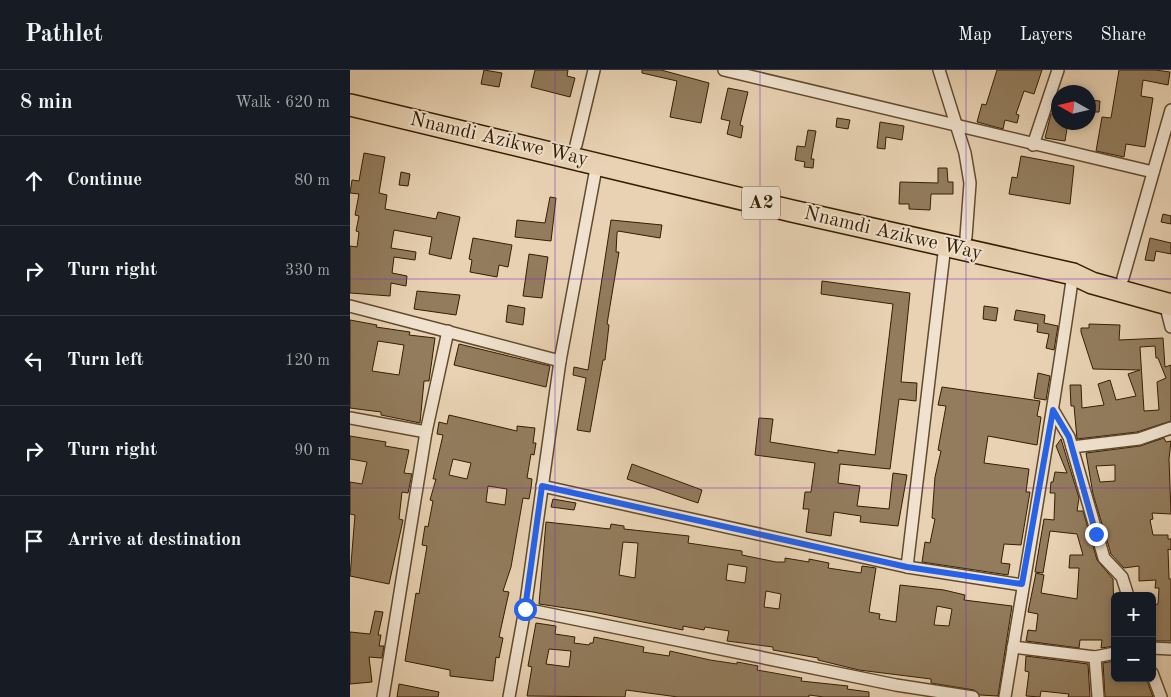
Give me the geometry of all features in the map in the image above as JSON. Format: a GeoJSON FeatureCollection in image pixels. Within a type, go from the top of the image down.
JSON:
{"type":"FeatureCollection","features":[{"type":"Feature","properties":{"kind":"highway","name":"Nnamdi Azikwe Way"},"geometry":{"type":"LineString","coordinates":[[350,91],[966,237],[1123,278],[1169,299]]}},
{"type":"Feature","properties":{"kind":"highway","name":"Nnamdi Azikwe Way"},"geometry":{"type":"LineString","coordinates":[[350,105],[792,211],[1073,274],[1092,283],[1169,299]]}},
{"type":"Feature","properties":{"kind":"street"},"geometry":{"type":"LineString","coordinates":[[576,145],[594,70]]}},
{"type":"Feature","properties":{"kind":"street"},"geometry":{"type":"LineString","coordinates":[[724,70],[1153,172]]}},
{"type":"Feature","properties":{"kind":"street"},"geometry":{"type":"LineString","coordinates":[[939,70],[965,153],[970,183],[966,237]]}},
{"type":"Feature","properties":{"kind":"street"},"geometry":{"type":"LineString","coordinates":[[1033,144],[1058,70]]}},
{"type":"Feature","properties":{"kind":"street"},"geometry":{"type":"LineString","coordinates":[[1123,278],[1153,172],[1167,142],[1171,110]]}},
{"type":"Feature","properties":{"kind":"street"},"geometry":{"type":"LineString","coordinates":[[509,697],[525,609],[560,361],[597,163]]}},
{"type":"Feature","properties":{"kind":"street"},"geometry":{"type":"LineString","coordinates":[[907,567],[945,245]]}},
{"type":"Feature","properties":{"kind":"street"},"geometry":{"type":"LineString","coordinates":[[1005,697],[1022,584],[1053,410],[1073,274]]}},
{"type":"Feature","properties":{"kind":"street"},"geometry":{"type":"LineString","coordinates":[[1169,299],[1171,327]]}},
{"type":"Feature","properties":{"kind":"street"},"geometry":{"type":"LineString","coordinates":[[350,306],[448,330],[560,361]]}},
{"type":"Feature","properties":{"kind":"street"},"geometry":{"type":"LineString","coordinates":[[383,697],[426,432],[448,330]]}},
{"type":"Feature","properties":{"kind":"street"},"geometry":{"type":"LineString","coordinates":[[1053,410],[1069,437],[1104,558],[1122,577],[1127,592]]}},
{"type":"Feature","properties":{"kind":"street"},"geometry":{"type":"LineString","coordinates":[[350,418],[426,432]]}},
{"type":"Feature","properties":{"kind":"street"},"geometry":{"type":"LineString","coordinates":[[1072,448],[1139,439],[1171,428]]}},
{"type":"Feature","properties":{"kind":"street"},"geometry":{"type":"LineString","coordinates":[[542,486],[907,567],[1022,584]]}},
{"type":"Feature","properties":{"kind":"street"},"geometry":{"type":"LineString","coordinates":[[525,609],[896,685],[973,697]]}},
{"type":"Feature","properties":{"kind":"street"},"geometry":{"type":"LineString","coordinates":[[1013,647],[1095,657],[1111,654]]}},
{"type":"Feature","properties":{"kind":"street"},"geometry":{"type":"LineString","coordinates":[[1156,648],[1171,649]]}},
{"type":"Feature","properties":{"kind":"street"},"geometry":{"type":"LineString","coordinates":[[1095,657],[1098,697]]}},
{"type":"Feature","properties":{"kind":"street"},"geometry":{"type":"LineString","coordinates":[[1156,682],[1161,697]]}},
{"type":"Feature","properties":{"kind":"street"},"geometry":{"type":"LineString","coordinates":[[894,697],[896,685]]}},
{"type":"Feature","properties":{"kind":"building"},"geometry":{"type":"Polygon","coordinates":[[[484,70],[502,73],[499,87],[481,84],[484,70]]]}},
{"type":"Feature","properties":{"kind":"building"},"geometry":{"type":"Polygon","coordinates":[[[535,70],[568,70],[567,76],[575,78],[570,97],[531,87],[535,70]]]}},
{"type":"Feature","properties":{"kind":"building"},"geometry":{"type":"Polygon","coordinates":[[[642,70],[661,70],[709,83],[701,123],[670,117],[677,81],[642,73],[642,70]]]}},
{"type":"Feature","properties":{"kind":"building"},"geometry":{"type":"Polygon","coordinates":[[[997,70],[1042,70],[1034,94],[1024,91],[1016,114],[1019,115],[1017,123],[1005,120],[1003,129],[977,122],[982,104],[986,105],[997,70]]]}},
{"type":"Feature","properties":{"kind":"building"},"geometry":{"type":"Polygon","coordinates":[[[1119,70],[1170,72],[1168,85],[1143,80],[1141,96],[1153,98],[1145,147],[1126,144],[1124,157],[1096,151],[1102,117],[1111,118],[1119,70]]]}},
{"type":"Feature","properties":{"kind":"building"},"geometry":{"type":"Polygon","coordinates":[[[728,88],[748,92],[740,125],[743,126],[741,138],[727,134],[730,121],[721,119],[728,88]]]}},
{"type":"Feature","properties":{"kind":"building"},"geometry":{"type":"Polygon","coordinates":[[[1096,101],[1100,101],[1099,112],[1096,112],[1096,101]]]}},
{"type":"Feature","properties":{"kind":"building"},"geometry":{"type":"Polygon","coordinates":[[[1051,114],[1051,130],[1067,130],[1065,141],[1045,138],[1051,114]]]}},
{"type":"Feature","properties":{"kind":"building"},"geometry":{"type":"Polygon","coordinates":[[[837,118],[850,120],[848,129],[836,127],[837,118]]]}},
{"type":"Feature","properties":{"kind":"building"},"geometry":{"type":"Polygon","coordinates":[[[880,122],[904,126],[902,140],[886,137],[885,149],[877,148],[880,122]]]}},
{"type":"Feature","properties":{"kind":"building"},"geometry":{"type":"Polygon","coordinates":[[[808,130],[816,131],[811,159],[814,159],[813,168],[804,167],[805,162],[795,160],[797,146],[805,147],[808,130]]]}},
{"type":"Feature","properties":{"kind":"building"},"geometry":{"type":"Polygon","coordinates":[[[364,153],[385,157],[379,193],[387,195],[385,209],[436,219],[438,212],[460,217],[451,259],[429,254],[432,237],[394,230],[391,248],[416,252],[415,260],[394,257],[392,273],[407,276],[406,286],[391,283],[390,296],[350,293],[350,246],[357,247],[359,232],[356,231],[359,216],[355,215],[359,194],[350,193],[352,180],[359,181],[364,153]]]}},
{"type":"Feature","properties":{"kind":"building"},"geometry":{"type":"Polygon","coordinates":[[[1021,156],[1074,166],[1070,204],[1009,194],[1012,177],[1017,178],[1021,156]]]}},
{"type":"Feature","properties":{"kind":"building"},"geometry":{"type":"Polygon","coordinates":[[[938,168],[947,168],[948,182],[953,182],[953,194],[931,194],[930,210],[909,209],[909,204],[899,204],[900,182],[938,183],[938,168]]]}},
{"type":"Feature","properties":{"kind":"building"},"geometry":{"type":"Polygon","coordinates":[[[401,172],[410,174],[408,186],[399,185],[401,172]]]}},
{"type":"Feature","properties":{"kind":"building"},"geometry":{"type":"Polygon","coordinates":[[[550,197],[556,198],[551,241],[515,237],[517,220],[545,223],[550,197]]]}},
{"type":"Feature","properties":{"kind":"building"},"geometry":{"type":"Polygon","coordinates":[[[1163,214],[1171,216],[1171,224],[1161,222],[1163,214]]]}},
{"type":"Feature","properties":{"kind":"building"},"geometry":{"type":"Polygon","coordinates":[[[611,220],[662,225],[660,238],[618,231],[617,233],[616,252],[619,252],[607,324],[609,325],[605,360],[603,360],[590,432],[577,430],[586,378],[573,375],[574,367],[588,370],[611,220]]]}},
{"type":"Feature","properties":{"kind":"building"},"geometry":{"type":"Polygon","coordinates":[[[473,238],[512,245],[508,267],[499,265],[497,277],[470,272],[472,260],[469,259],[473,238]]]}},
{"type":"Feature","properties":{"kind":"building"},"geometry":{"type":"Polygon","coordinates":[[[1150,238],[1171,243],[1171,254],[1156,251],[1154,261],[1145,260],[1150,238]]]}},
{"type":"Feature","properties":{"kind":"building"},"geometry":{"type":"Polygon","coordinates":[[[529,254],[548,257],[542,298],[523,296],[529,254]]]}},
{"type":"Feature","properties":{"kind":"building"},"geometry":{"type":"Polygon","coordinates":[[[822,281],[910,293],[901,382],[917,383],[916,401],[899,399],[890,469],[840,464],[838,483],[860,486],[857,506],[889,509],[893,473],[907,475],[898,526],[860,522],[861,516],[834,512],[831,536],[806,532],[809,509],[803,509],[805,492],[811,492],[815,463],[755,455],[759,418],[773,419],[770,442],[838,453],[838,450],[875,455],[893,304],[821,294],[822,281]]]}},
{"type":"Feature","properties":{"kind":"building"},"geometry":{"type":"Polygon","coordinates":[[[417,291],[460,295],[456,315],[414,309],[417,291]]]}},
{"type":"Feature","properties":{"kind":"building"},"geometry":{"type":"Polygon","coordinates":[[[508,305],[525,308],[523,325],[506,322],[508,305]]]}},
{"type":"Feature","properties":{"kind":"building"},"geometry":{"type":"Polygon","coordinates":[[[984,306],[998,308],[996,321],[983,319],[984,306]]]}},
{"type":"Feature","properties":{"kind":"building"},"geometry":{"type":"Polygon","coordinates":[[[1016,310],[1045,315],[1044,323],[1058,326],[1054,350],[1046,348],[1049,334],[1037,332],[1038,324],[1014,320],[1016,310]]]}},
{"type":"Feature","properties":{"kind":"building"},"geometry":{"type":"Polygon","coordinates":[[[350,320],[377,325],[376,327],[410,332],[409,335],[435,338],[429,381],[424,381],[420,423],[381,415],[381,412],[350,408],[350,320]],[[378,341],[372,371],[399,375],[404,345],[378,341]]]}},
{"type":"Feature","properties":{"kind":"building"},"geometry":{"type":"Polygon","coordinates":[[[1089,324],[1120,325],[1119,340],[1163,338],[1165,367],[1171,365],[1171,421],[1137,432],[1077,439],[1074,406],[1071,406],[1070,385],[1081,385],[1082,408],[1104,405],[1098,384],[1110,380],[1116,400],[1136,396],[1128,374],[1140,370],[1093,369],[1081,332],[1081,328],[1089,328],[1089,324]],[[1155,346],[1140,347],[1144,411],[1159,410],[1157,382],[1166,378],[1158,358],[1156,358],[1155,346]]]}},
{"type":"Feature","properties":{"kind":"building"},"geometry":{"type":"Polygon","coordinates":[[[459,344],[550,366],[546,387],[454,365],[459,344]]]}},
{"type":"Feature","properties":{"kind":"building"},"geometry":{"type":"Polygon","coordinates":[[[1038,373],[1050,376],[1046,400],[1034,398],[1038,373]]]}},
{"type":"Feature","properties":{"kind":"building"},"geometry":{"type":"Polygon","coordinates":[[[942,387],[1040,401],[1037,416],[1041,417],[1037,445],[988,436],[984,463],[1029,469],[1026,492],[1030,492],[1021,545],[1004,544],[1001,563],[1010,564],[1008,575],[922,562],[925,542],[930,543],[935,519],[932,518],[935,477],[941,451],[938,450],[946,406],[938,405],[942,387]]]}},
{"type":"Feature","properties":{"kind":"building"},"geometry":{"type":"Polygon","coordinates":[[[449,415],[517,431],[517,426],[535,428],[533,443],[536,443],[534,455],[531,454],[527,478],[532,479],[531,488],[529,499],[523,498],[511,567],[503,591],[509,592],[499,637],[503,638],[499,658],[496,657],[493,681],[450,676],[450,670],[405,661],[416,593],[419,594],[427,546],[422,545],[425,526],[428,527],[433,501],[430,500],[436,479],[433,479],[443,435],[437,434],[439,422],[447,424],[449,415]],[[453,459],[449,475],[467,479],[471,463],[453,459]],[[488,486],[486,502],[505,505],[507,489],[488,486]]]}},
{"type":"Feature","properties":{"kind":"building"},"geometry":{"type":"Polygon","coordinates":[[[350,436],[386,442],[385,446],[409,450],[404,473],[412,474],[408,493],[402,492],[399,519],[403,520],[389,584],[350,576],[355,515],[350,514],[350,482],[362,484],[367,462],[350,459],[350,436]]]}},
{"type":"Feature","properties":{"kind":"building"},"geometry":{"type":"Polygon","coordinates":[[[1164,438],[1166,442],[1171,441],[1169,459],[1171,514],[1152,513],[1153,519],[1150,520],[1153,535],[1168,535],[1168,539],[1171,539],[1171,550],[1168,549],[1169,579],[1171,579],[1171,641],[1156,641],[1156,604],[1158,604],[1159,588],[1155,588],[1156,580],[1139,581],[1139,566],[1124,568],[1111,554],[1093,494],[1086,453],[1140,446],[1164,438]],[[1115,465],[1096,466],[1100,482],[1115,481],[1115,465]]]}},
{"type":"Feature","properties":{"kind":"building"},"geometry":{"type":"Polygon","coordinates":[[[1061,439],[1079,498],[1077,511],[1083,511],[1097,560],[1113,579],[1113,592],[1111,592],[1111,647],[1101,648],[1102,640],[1080,640],[1079,648],[1026,641],[1028,630],[1036,631],[1038,614],[1028,612],[1036,573],[1044,575],[1041,593],[1077,599],[1079,568],[1069,568],[1070,555],[1083,555],[1077,534],[1050,531],[1043,573],[1035,572],[1044,519],[1054,520],[1055,493],[1050,493],[1051,482],[1053,482],[1055,472],[1067,473],[1056,446],[1061,439]]]}},
{"type":"Feature","properties":{"kind":"building"},"geometry":{"type":"Polygon","coordinates":[[[632,464],[702,490],[698,503],[627,479],[632,464]]]}},
{"type":"Feature","properties":{"kind":"building"},"geometry":{"type":"Polygon","coordinates":[[[553,499],[576,503],[574,510],[551,507],[553,499]]]}},
{"type":"Feature","properties":{"kind":"building"},"geometry":{"type":"Polygon","coordinates":[[[546,522],[610,529],[611,524],[624,526],[624,529],[689,536],[688,543],[742,551],[742,555],[776,562],[785,562],[785,558],[809,562],[809,559],[829,563],[828,568],[861,573],[862,566],[876,568],[869,612],[880,614],[879,619],[896,622],[900,585],[944,590],[965,595],[964,600],[1012,606],[998,696],[980,695],[974,690],[931,683],[931,679],[859,670],[818,660],[818,658],[773,650],[773,647],[727,641],[729,631],[705,627],[704,630],[683,626],[683,630],[593,612],[539,604],[546,522]],[[623,542],[619,575],[635,578],[638,543],[623,542]],[[728,564],[726,580],[745,583],[747,567],[728,564]],[[766,591],[764,607],[779,609],[781,594],[766,591]],[[937,606],[934,625],[949,626],[952,609],[937,606]]]}},
{"type":"Feature","properties":{"kind":"building"},"geometry":{"type":"Polygon","coordinates":[[[375,611],[383,612],[378,635],[381,635],[379,646],[384,646],[382,658],[369,657],[372,682],[350,684],[350,632],[370,634],[375,611]]]}},
{"type":"Feature","properties":{"kind":"building"},"geometry":{"type":"Polygon","coordinates":[[[536,623],[556,626],[555,634],[575,637],[574,643],[589,645],[593,643],[594,637],[644,647],[643,652],[669,656],[670,651],[710,660],[737,664],[737,662],[758,666],[757,670],[802,678],[801,681],[848,686],[847,689],[869,692],[869,697],[809,695],[809,697],[678,697],[626,690],[625,697],[527,696],[532,667],[528,666],[536,623]],[[549,649],[546,664],[569,667],[571,651],[549,649]]]}},
{"type":"Feature","properties":{"kind":"building"},"geometry":{"type":"Polygon","coordinates":[[[1026,656],[1088,664],[1090,697],[1068,697],[1069,694],[1041,691],[1040,697],[1026,696],[1029,672],[1025,671],[1026,656]]]}},
{"type":"Feature","properties":{"kind":"building"},"geometry":{"type":"Polygon","coordinates":[[[1111,662],[1111,682],[1147,682],[1153,697],[1105,697],[1103,663],[1111,662]]]}},
{"type":"Feature","properties":{"kind":"building"},"geometry":{"type":"Polygon","coordinates":[[[399,684],[439,692],[438,697],[397,697],[399,684]]]}},
{"type":"Feature","properties":{"kind":"route"},"geometry":{"type":"LineString","coordinates":[[525,609],[542,486],[907,567],[1022,584],[1053,410],[1069,437],[1096,534]]}}]}
